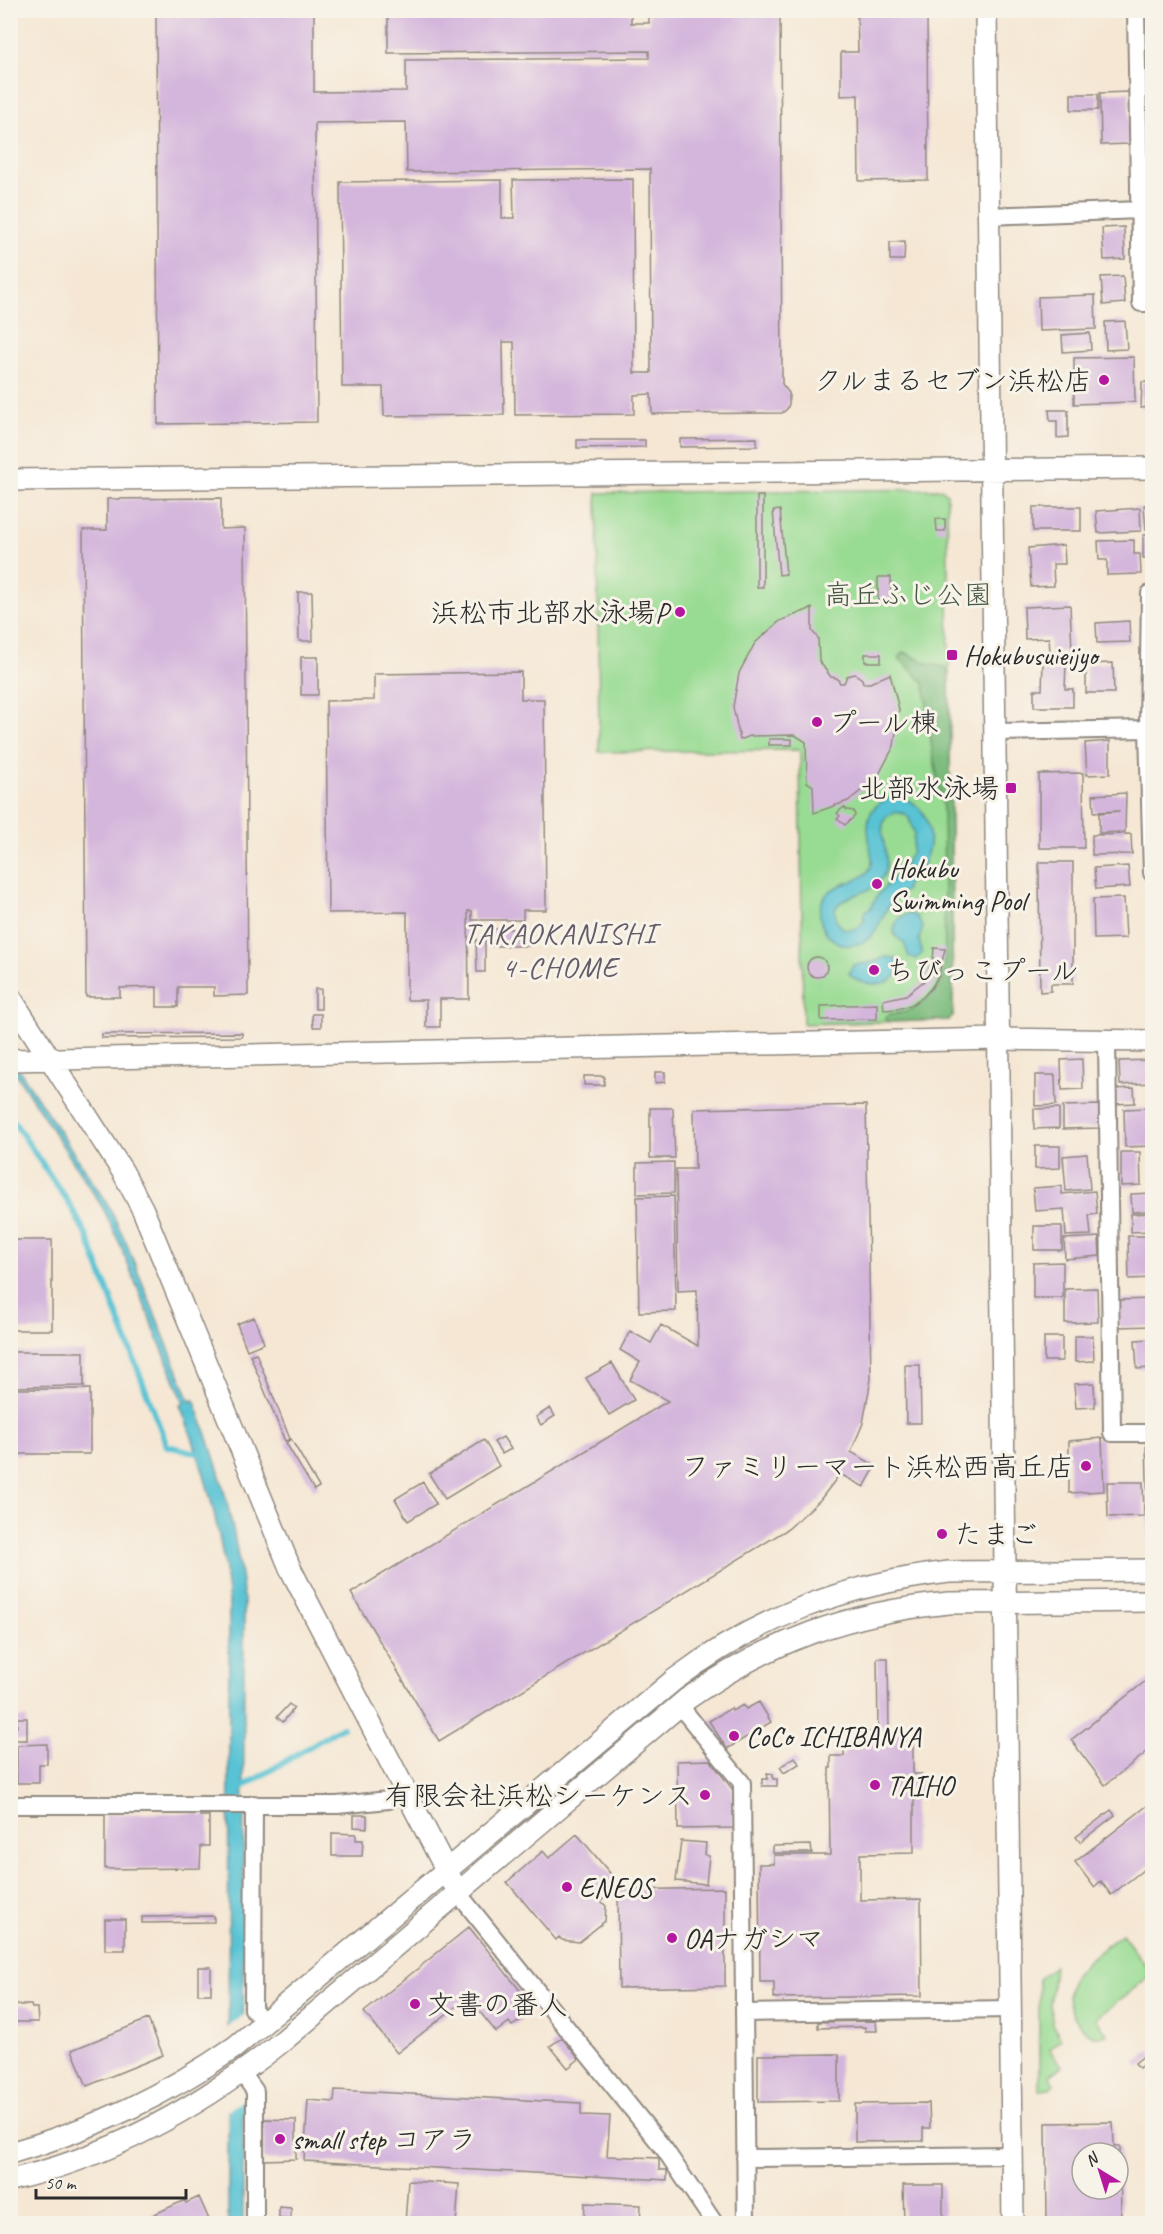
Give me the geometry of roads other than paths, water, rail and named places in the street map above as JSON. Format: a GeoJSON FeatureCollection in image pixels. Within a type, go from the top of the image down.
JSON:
{"type":"FeatureCollection","features":[{"type":"Feature","properties":{"kind":"street"},"geometry":{"type":"LineString","coordinates":[[986,10],[1013,2223]]}},
{"type":"Feature","properties":{"kind":"street"},"geometry":{"type":"LineString","coordinates":[[1136,10],[1141,303],[1152,303]]}},
{"type":"Feature","properties":{"kind":"street"},"geometry":{"type":"LineString","coordinates":[[989,216],[1140,210]]}},
{"type":"Feature","properties":{"kind":"street"},"geometry":{"type":"LineString","coordinates":[[10,480],[1152,468]]}},
{"type":"Feature","properties":{"kind":"street"},"geometry":{"type":"LineString","coordinates":[[1152,594],[1150,594],[1148,729],[1152,873]]}},
{"type":"Feature","properties":{"kind":"street"},"geometry":{"type":"LineString","coordinates":[[995,732],[1148,729]]}},
{"type":"Feature","properties":{"kind":"street"},"geometry":{"type":"LineString","coordinates":[[10,997],[123,1173],[143,1210],[282,1551],[458,1893],[665,2150],[715,2223]]}},
{"type":"Feature","properties":{"kind":"street"},"geometry":{"type":"LineString","coordinates":[[18,1060],[999,1039],[1152,1041]]}},
{"type":"Feature","properties":{"kind":"street"},"geometry":{"type":"LineString","coordinates":[[1107,1039],[1112,1433],[1152,1433]]}},
{"type":"Feature","properties":{"kind":"street"},"geometry":{"type":"LineString","coordinates":[[10,2153],[60,2138],[128,2111],[165,2092],[222,2057],[674,1680],[700,1660],[758,1626],[819,1600],[884,1582],[950,1572],[1152,1570]]}},
{"type":"Feature","properties":{"kind":"street"},"geometry":{"type":"LineString","coordinates":[[10,2180],[58,2167],[99,2152],[177,2115],[247,2074],[680,1706],[713,1681],[747,1660],[826,1626],[918,1606],[1152,1601]]}},
{"type":"Feature","properties":{"kind":"street"},"geometry":{"type":"LineString","coordinates":[[680,1706],[742,1783],[746,2223]]}},
{"type":"Feature","properties":{"kind":"street"},"geometry":{"type":"LineString","coordinates":[[10,1805],[337,1805],[389,1800],[406,1792]]}},
{"type":"Feature","properties":{"kind":"street"},"geometry":{"type":"LineString","coordinates":[[253,1804],[253,2009],[257,2030]]}},
{"type":"Feature","properties":{"kind":"street"},"geometry":{"type":"LineString","coordinates":[[744,2013],[1011,2009]]}},
{"type":"Feature","properties":{"kind":"street"},"geometry":{"type":"LineString","coordinates":[[247,2074],[255,2091],[255,2223]]}},
{"type":"Feature","properties":{"kind":"street"},"geometry":{"type":"LineString","coordinates":[[745,2158],[1012,2155]]}},
{"type":"Feature","properties":{"kind":"water"},"geometry":{"type":"Polygon","coordinates":[[[893,797],[906,799],[923,813],[929,833],[926,857],[919,871],[906,886],[906,890],[895,897],[888,906],[873,934],[863,942],[853,945],[843,944],[827,934],[822,925],[821,905],[831,890],[868,872],[872,861],[868,834],[869,819],[871,812],[883,801],[893,797]],[[895,812],[886,817],[883,824],[887,861],[886,869],[878,883],[866,891],[845,899],[835,909],[836,921],[844,929],[851,930],[863,923],[866,910],[870,909],[879,893],[902,869],[912,852],[914,833],[909,818],[905,814],[895,812]]]}},
{"type":"Feature","properties":{"kind":"water"},"geometry":{"type":"Polygon","coordinates":[[[911,914],[917,917],[923,928],[919,939],[922,954],[916,959],[909,957],[904,943],[895,936],[894,930],[900,918],[911,914]]]}},
{"type":"Feature","properties":{"kind":"water","name":"ちびっこプール"},"geometry":{"type":"Polygon","coordinates":[[[885,957],[895,958],[900,967],[897,975],[891,980],[884,983],[867,983],[859,981],[849,973],[853,965],[874,962],[885,957]]]}},
{"type":"Feature","properties":{"kind":"water"},"geometry":{"type":"Polygon","coordinates":[[[10,1056],[108,1205],[125,1240],[190,1401],[194,1400],[203,1424],[226,1499],[237,1549],[244,1601],[243,2223],[228,2223],[229,1602],[222,1551],[212,1502],[180,1405],[184,1403],[119,1242],[103,1208],[11,1066],[10,1056]]]}},
{"type":"Feature","properties":{"kind":"waterway"},"geometry":{"type":"LineString","coordinates":[[10,1116],[70,1205],[87,1236],[167,1446],[206,1455]]}},
{"type":"Feature","properties":{"kind":"waterway"},"geometry":{"type":"LineString","coordinates":[[238,1790],[342,1727]]}},
{"type":"Feature","properties":{"kind":"place","name":"クルまるセブン浜松店"},"geometry":{"type":"Point","coordinates":[1104,380]}},
{"type":"Feature","properties":{"kind":"place","name":"浜松市北部水泳場P"},"geometry":{"type":"Point","coordinates":[680,612]}},
{"type":"Feature","properties":{"kind":"place","name":"Hokubusuieijyo"},"geometry":{"type":"Point","coordinates":[952,655]}},
{"type":"Feature","properties":{"kind":"place","name":"プール棟"},"geometry":{"type":"Point","coordinates":[817,722]}},
{"type":"Feature","properties":{"kind":"place","name":"北部水泳場"},"geometry":{"type":"Point","coordinates":[1011,788]}},
{"type":"Feature","properties":{"kind":"place","name":"Hokubu Swimming Pool"},"geometry":{"type":"Point","coordinates":[877,884]}},
{"type":"Feature","properties":{"kind":"place","name":"ちびっこプール"},"geometry":{"type":"Point","coordinates":[874,970]}},
{"type":"Feature","properties":{"kind":"place","name":"ファミリーマート浜松西高丘店"},"geometry":{"type":"Point","coordinates":[1086,1466]}},
{"type":"Feature","properties":{"kind":"place","name":"たまご"},"geometry":{"type":"Point","coordinates":[942,1534]}},
{"type":"Feature","properties":{"kind":"place","name":"CoCo ICHIBANYA"},"geometry":{"type":"Point","coordinates":[734,1736]}},
{"type":"Feature","properties":{"kind":"place","name":"TAIHO"},"geometry":{"type":"Point","coordinates":[875,1785]}},
{"type":"Feature","properties":{"kind":"place","name":"有限会社浜松シーケンス"},"geometry":{"type":"Point","coordinates":[705,1795]}},
{"type":"Feature","properties":{"kind":"place","name":"ENEOS"},"geometry":{"type":"Point","coordinates":[567,1887]}},
{"type":"Feature","properties":{"kind":"place","name":"OAナガシマ"},"geometry":{"type":"Point","coordinates":[672,1938]}},
{"type":"Feature","properties":{"kind":"place","name":"文書の番人"},"geometry":{"type":"Point","coordinates":[415,2004]}},
{"type":"Feature","properties":{"kind":"place","name":"small step コアラ"},"geometry":{"type":"Point","coordinates":[280,2139]}},
{"type":"Feature","properties":{"kind":"district","name":"TAKAOKANISHI 4-CHOME"},"geometry":{"type":"Point","coordinates":[560,950]}},
{"type":"Feature","properties":{"kind":"park label","name":"高丘ふじ公園"},"geometry":{"type":"Point","coordinates":[908,594]}}]}
